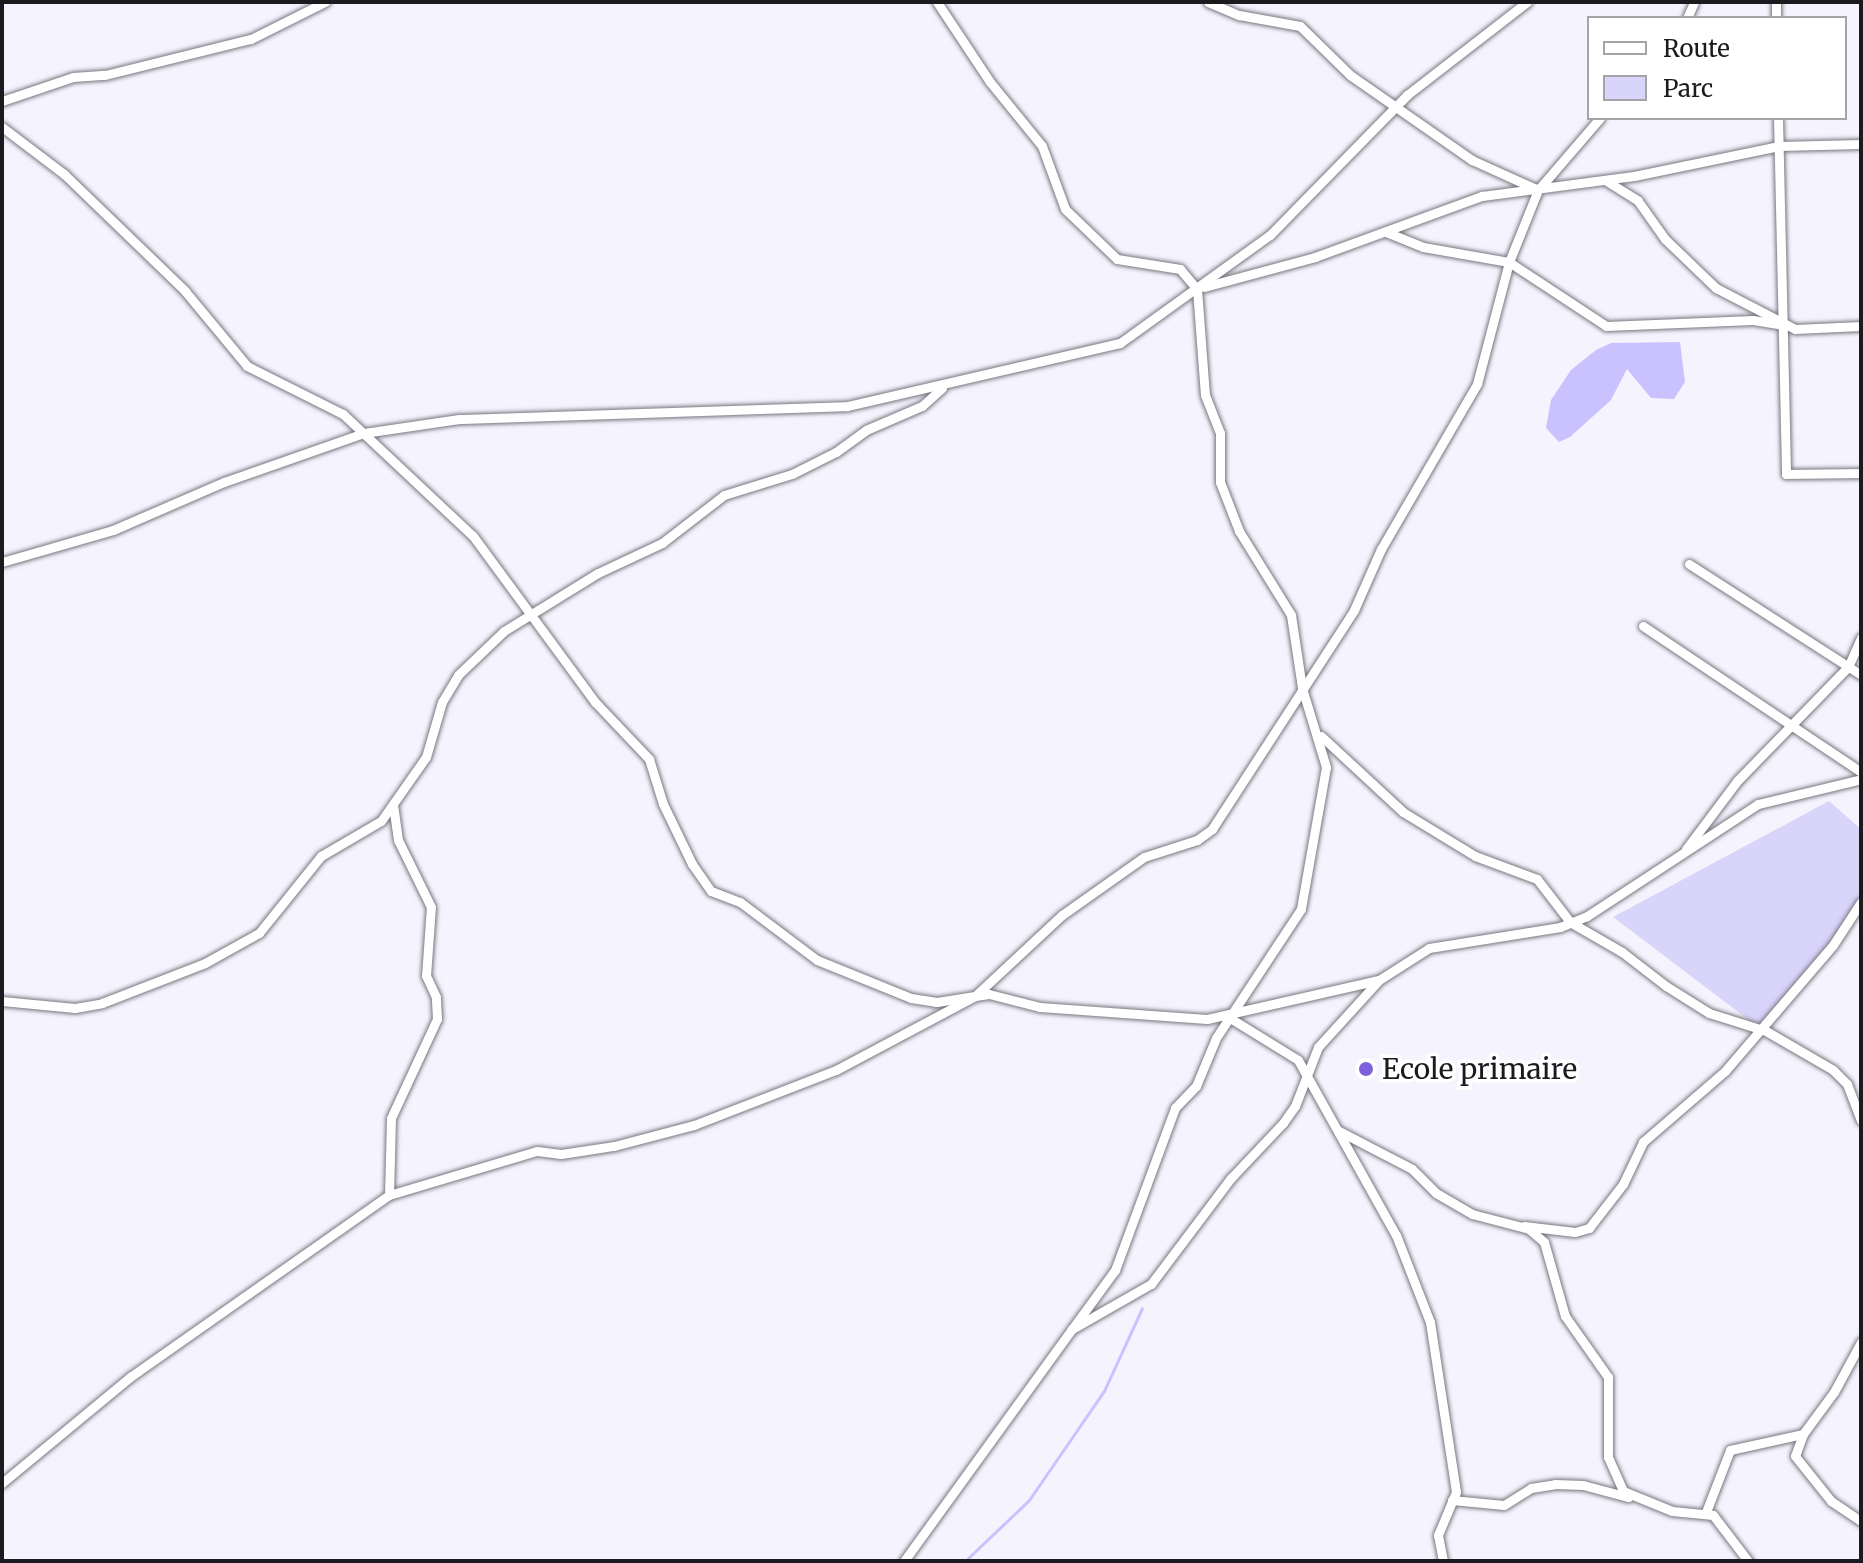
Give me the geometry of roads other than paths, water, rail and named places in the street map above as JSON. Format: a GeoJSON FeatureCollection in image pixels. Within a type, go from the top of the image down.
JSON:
{"type":"FeatureCollection","features":[{"type":"Feature","properties":{"kind":"street"},"geometry":{"type":"LineString","coordinates":[[2,101],[73,77],[105,75],[251,39],[325,2]]}},
{"type":"Feature","properties":{"kind":"street"},"geometry":{"type":"LineString","coordinates":[[904,1561],[1115,1270],[1175,1108],[1196,1086],[1230,1018],[1267,967],[1306,893],[1326,785],[1319,733],[1302,688],[1291,615],[1239,531],[1220,482],[1220,433],[1205,395],[1197,289],[1180,269],[1117,259],[1065,209],[1042,146],[990,82],[937,2]]}},
{"type":"Feature","properties":{"kind":"street"},"geometry":{"type":"LineString","coordinates":[[1208,2],[1239,15],[1300,26],[1350,75],[1395,107],[1472,160],[1538,190]]}},
{"type":"Feature","properties":{"kind":"street"},"geometry":{"type":"LineString","coordinates":[[2,562],[113,530],[224,482],[364,433],[459,419],[847,406],[1120,343],[1270,235],[1395,107],[1527,2]]}},
{"type":"Feature","properties":{"kind":"street"},"geometry":{"type":"LineString","coordinates":[[2,1483],[130,1377],[389,1195],[537,1151],[561,1154],[614,1146],[694,1125],[836,1070],[975,996],[1062,915],[1144,857],[1197,840],[1212,829],[1354,610],[1381,549],[1477,384],[1509,262],[1538,190],[1598,120]]}},
{"type":"Feature","properties":{"kind":"street"},"geometry":{"type":"LineString","coordinates":[[1778,120],[1786,474],[1861,473]]}},
{"type":"Feature","properties":{"kind":"street"},"geometry":{"type":"LineString","coordinates":[[2,127],[64,174],[185,291],[247,366],[343,414],[473,536],[501,577],[534,612],[595,702],[649,759],[663,804],[692,864],[711,891],[740,902],[817,960],[911,998],[937,1002],[975,996],[1088,1011],[1230,1018],[1379,980]]}},
{"type":"Feature","properties":{"kind":"street"},"geometry":{"type":"LineString","coordinates":[[1197,289],[1315,257],[1482,196],[1605,180],[1779,146],[1861,144]]}},
{"type":"Feature","properties":{"kind":"street"},"geometry":{"type":"LineString","coordinates":[[1605,180],[1638,201],[1665,239],[1716,288],[1783,325]]}},
{"type":"Feature","properties":{"kind":"street"},"geometry":{"type":"LineString","coordinates":[[1386,232],[1423,247],[1509,262],[1606,326],[1753,320],[1820,329],[1861,326]]}},
{"type":"Feature","properties":{"kind":"street"},"geometry":{"type":"LineString","coordinates":[[2,1001],[75,1008],[102,1003],[205,963],[259,933],[321,856],[358,837],[393,805],[426,757],[442,702],[458,675],[484,647],[534,612],[662,543],[724,495],[792,474],[836,452],[866,430],[922,406],[944,385]]}},
{"type":"Feature","properties":{"kind":"street"},"geometry":{"type":"LineString","coordinates":[[1689,564],[1861,675]]}},
{"type":"Feature","properties":{"kind":"street"},"geometry":{"type":"LineString","coordinates":[[1643,626],[1861,772]]}},
{"type":"Feature","properties":{"kind":"street"},"geometry":{"type":"LineString","coordinates":[[1682,855],[1717,802],[1848,667],[1861,638]]}},
{"type":"Feature","properties":{"kind":"street"},"geometry":{"type":"LineString","coordinates":[[1319,733],[1416,821],[1449,835],[1475,856],[1537,879],[1570,922],[1709,1013],[1762,1030],[1833,1070],[1847,1084],[1861,1120]]}},
{"type":"Feature","properties":{"kind":"street"},"geometry":{"type":"LineString","coordinates":[[1072,1329],[1151,1284],[1231,1178],[1283,1123],[1295,1106],[1305,1076],[1341,1016],[1379,980],[1429,948],[1570,922],[1682,855],[1758,804],[1861,779]]}},
{"type":"Feature","properties":{"kind":"street"},"geometry":{"type":"LineString","coordinates":[[389,1195],[391,1118],[437,1019],[436,997],[426,976],[431,907],[398,840],[393,805]]}},
{"type":"Feature","properties":{"kind":"street"},"geometry":{"type":"LineString","coordinates":[[1339,1131],[1412,1169],[1472,1214],[1520,1227],[1575,1232],[1589,1228],[1623,1184],[1643,1142],[1725,1071],[1833,945],[1861,902]]}},
{"type":"Feature","properties":{"kind":"street"},"geometry":{"type":"LineString","coordinates":[[1230,1018],[1293,1054],[1396,1235],[1430,1322],[1456,1481],[1438,1535],[1443,1561]]}},
{"type":"Feature","properties":{"kind":"street"},"geometry":{"type":"LineString","coordinates":[[1520,1227],[1544,1242],[1565,1316],[1608,1377],[1608,1457],[1631,1498]]}},
{"type":"Feature","properties":{"kind":"street"},"geometry":{"type":"LineString","coordinates":[[1861,1342],[1803,1434],[1795,1456],[1831,1501],[1861,1521]]}},
{"type":"Feature","properties":{"kind":"street"},"geometry":{"type":"LineString","coordinates":[[1706,1512],[1730,1450],[1803,1434]]}},
{"type":"Feature","properties":{"kind":"street"},"geometry":{"type":"LineString","coordinates":[[1452,1500],[1504,1505],[1531,1488],[1555,1484],[1583,1485],[1672,1511],[1706,1512],[1748,1561]]}},
{"type":"Feature","properties":{"kind":"waterway"},"geometry":{"type":"LineString","coordinates":[[965,1561],[1029,1500],[1104,1391],[1142,1308]]}},
{"type":"Feature","properties":{"kind":"place","name":"Ecole primaire"},"geometry":{"type":"Point","coordinates":[1366,1069]}}]}
